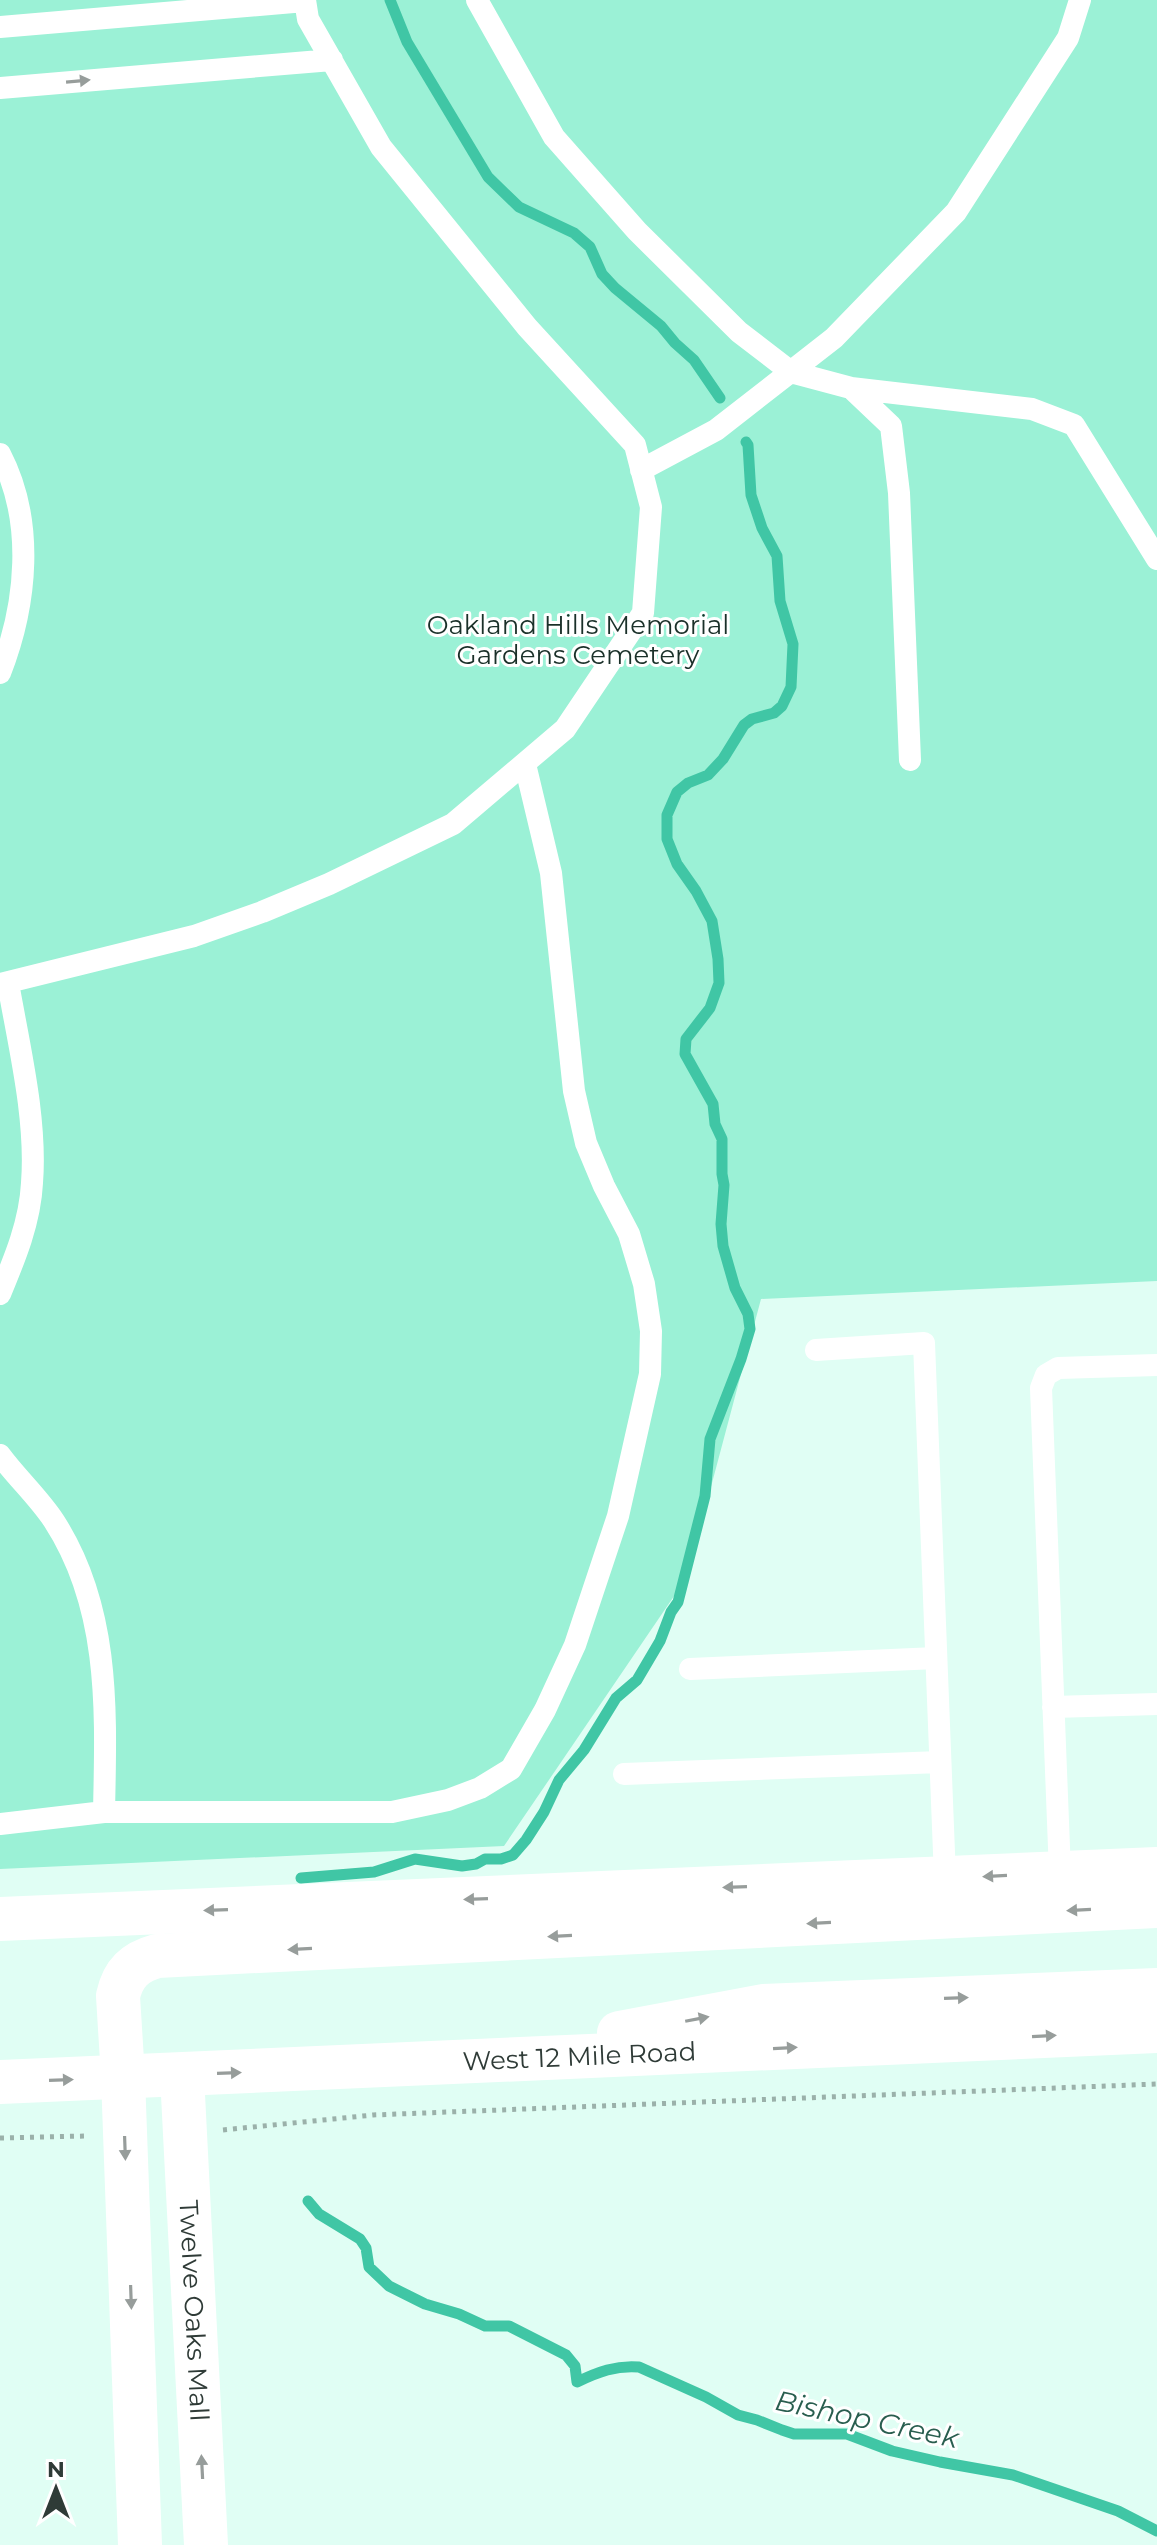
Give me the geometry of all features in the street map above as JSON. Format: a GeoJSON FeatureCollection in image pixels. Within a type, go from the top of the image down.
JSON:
{"type":"FeatureCollection","features":[{"type":"Feature","properties":{"kind":"main road"},"geometry":{"type":"LineString","coordinates":[[0,1919],[1157,1869]]}},
{"type":"Feature","properties":{"kind":"main road"},"geometry":{"type":"LineString","coordinates":[[140,2545],[118,1996],[121,1984],[135,1965],[157,1956],[1157,1906]]}},
{"type":"Feature","properties":{"kind":"main road"},"geometry":{"type":"LineString","coordinates":[[455,2063],[763,2006],[1157,1990]]}},
{"type":"Feature","properties":{"kind":"main road","name":"West 12 Mile Road"},"geometry":{"type":"LineString","coordinates":[[0,2082],[1157,2031]]}},
{"type":"Feature","properties":{"kind":"main road","name":"Twelve Oaks Mall"},"geometry":{"type":"LineString","coordinates":[[182,2075],[206,2545]]}},
{"type":"Feature","properties":{"kind":"lane"},"geometry":{"type":"LineString","coordinates":[[0,27],[305,0],[308,19],[381,147],[527,327],[635,445],[651,507],[643,613],[565,729],[453,824],[303,895],[194,936],[4,983],[30,1112],[32,1183],[22,1239],[0,1294]]}},
{"type":"Feature","properties":{"kind":"lane"},"geometry":{"type":"LineString","coordinates":[[477,0],[554,137],[659,254],[739,332],[791,372],[851,388],[1032,409],[1074,425],[1157,559]]}},
{"type":"Feature","properties":{"kind":"lane"},"geometry":{"type":"LineString","coordinates":[[641,470],[716,430],[834,338],[956,212],[1068,38],[1080,0]]}},
{"type":"Feature","properties":{"kind":"lane"},"geometry":{"type":"LineString","coordinates":[[0,88],[332,60]]}},
{"type":"Feature","properties":{"kind":"lane"},"geometry":{"type":"LineString","coordinates":[[851,388],[891,426],[899,493],[910,760]]}},
{"type":"Feature","properties":{"kind":"lane"},"geometry":{"type":"LineString","coordinates":[[0,454],[9,470],[24,537],[21,605],[0,673]]}},
{"type":"Feature","properties":{"kind":"lane"},"geometry":{"type":"LineString","coordinates":[[0,1824],[104,1812],[392,1812],[448,1800],[480,1788],[511,1769],[545,1710],[575,1645],[618,1516],[650,1374],[651,1331],[644,1284],[629,1234],[586,1143],[574,1091],[551,873],[525,764]]}},
{"type":"Feature","properties":{"kind":"lane"},"geometry":{"type":"LineString","coordinates":[[816,1350],[924,1343],[945,1878]]}},
{"type":"Feature","properties":{"kind":"lane"},"geometry":{"type":"LineString","coordinates":[[1060,1873],[1041,1388],[1046,1375],[1058,1368],[1157,1365]]}},
{"type":"Feature","properties":{"kind":"lane"},"geometry":{"type":"LineString","coordinates":[[0,1455],[54,1521],[84,1580],[99,1639],[106,1706],[104,1812]]}},
{"type":"Feature","properties":{"kind":"lane"},"geometry":{"type":"LineString","coordinates":[[690,1669],[936,1658]]}},
{"type":"Feature","properties":{"kind":"lane"},"geometry":{"type":"LineString","coordinates":[[1053,1707],[1157,1704]]}},
{"type":"Feature","properties":{"kind":"lane"},"geometry":{"type":"LineString","coordinates":[[624,1774],[940,1762]]}},
{"type":"Feature","properties":{"kind":"path"},"geometry":{"type":"LineString","coordinates":[[184,2134],[373,2115],[1157,2084]]}},
{"type":"Feature","properties":{"kind":"path"},"geometry":{"type":"LineString","coordinates":[[0,2138],[125,2135]]}},
{"type":"Feature","properties":{"kind":"green space","name":"Oakland Hills Memorial Gardens Cemetery"},"geometry":{"type":"Polygon","coordinates":[[[0,0],[1157,0],[1157,1281],[761,1299],[687,1577],[504,1846],[0,1869],[0,0]]]}},
{"type":"Feature","properties":{"kind":"waterway"},"geometry":{"type":"LineString","coordinates":[[390,0],[407,42],[488,177],[519,207],[574,233],[590,247],[602,274],[694,360],[720,398]]}},
{"type":"Feature","properties":{"kind":"waterway"},"geometry":{"type":"LineString","coordinates":[[301,1878],[374,1872],[415,1859],[462,1866],[513,1855],[544,1812],[559,1780],[584,1750],[616,1698],[637,1680],[678,1602],[705,1496],[710,1439],[750,1329],[748,1314],[735,1288],[723,1246],[722,1139],[715,1124],[713,1104],[685,1054],[686,1039],[710,1008],[719,983],[712,921],[677,864],[667,839],[667,815],[677,792],[688,783],[708,775],[723,759],[744,725],[752,719],[774,713],[782,706],[791,687],[793,644],[780,601],[777,556],[762,528],[751,495],[746,442]]}},
{"type":"Feature","properties":{"kind":"waterway","name":"Bishop Creek"},"geometry":{"type":"LineString","coordinates":[[308,2201],[319,2214],[360,2239],[366,2248],[369,2267],[389,2286],[425,2304],[485,2326],[509,2326],[566,2355],[575,2366],[577,2382],[607,2370],[639,2367],[738,2415],[794,2434],[847,2434],[892,2451],[1013,2475],[1118,2511],[1157,2531]]}}]}
